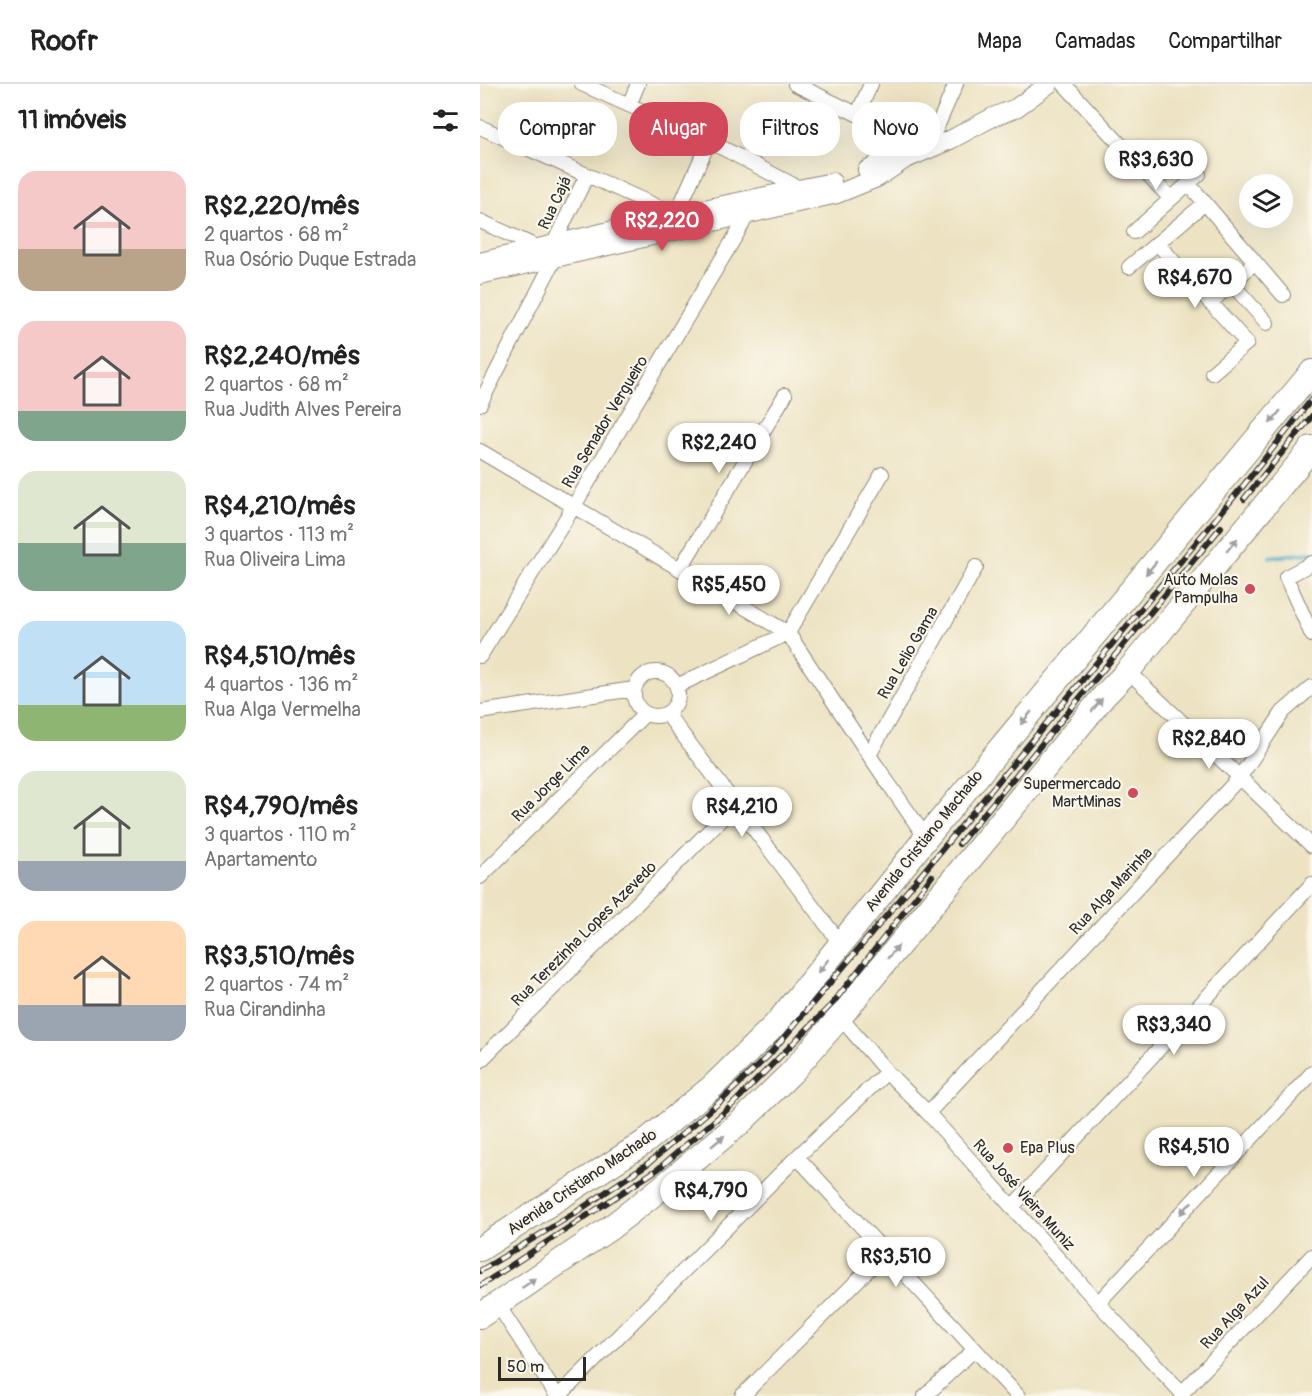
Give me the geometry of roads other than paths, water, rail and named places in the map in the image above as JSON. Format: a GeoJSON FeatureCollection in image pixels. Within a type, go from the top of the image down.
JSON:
{"type":"FeatureCollection","features":[{"type":"Feature","properties":{"kind":"highway","name":"Avenida Cristiano Machado"},"geometry":{"type":"LineString","coordinates":[[480,1249],[645,1142],[704,1094],[778,1022],[926,838],[1312,372]]}},
{"type":"Feature","properties":{"kind":"highway"},"geometry":{"type":"LineString","coordinates":[[489,1310],[610,1228],[660,1189],[741,1122],[792,1072],[1312,448]]}},
{"type":"Feature","properties":{"kind":"street"},"geometry":{"type":"LineString","coordinates":[[582,84],[629,105]]}},
{"type":"Feature","properties":{"kind":"street"},"geometry":{"type":"LineString","coordinates":[[630,102],[638,84]]}},
{"type":"Feature","properties":{"kind":"street"},"geometry":{"type":"LineString","coordinates":[[795,84],[852,110]]}},
{"type":"Feature","properties":{"kind":"street"},"geometry":{"type":"LineString","coordinates":[[863,102],[871,84]]}},
{"type":"Feature","properties":{"kind":"street"},"geometry":{"type":"LineString","coordinates":[[940,105],[956,84]]}},
{"type":"Feature","properties":{"kind":"street"},"geometry":{"type":"LineString","coordinates":[[993,117],[1009,98],[1028,84]]}},
{"type":"Feature","properties":{"kind":"street"},"geometry":{"type":"LineString","coordinates":[[940,135],[1016,108],[1049,84]]}},
{"type":"Feature","properties":{"kind":"street"},"geometry":{"type":"LineString","coordinates":[[1064,84],[1171,199]]}},
{"type":"Feature","properties":{"kind":"street"},"geometry":{"type":"LineString","coordinates":[[480,128],[587,175],[678,222]]}},
{"type":"Feature","properties":{"kind":"street"},"geometry":{"type":"LineString","coordinates":[[728,152],[803,195]]}},
{"type":"Feature","properties":{"kind":"street"},"geometry":{"type":"LineString","coordinates":[[678,222],[703,156]]}},
{"type":"Feature","properties":{"kind":"street"},"geometry":{"type":"LineString","coordinates":[[480,262],[803,195],[837,194],[877,178],[899,156]]}},
{"type":"Feature","properties":{"kind":"street","name":"Rua Cajá"},"geometry":{"type":"LineString","coordinates":[[480,404],[550,249],[587,175]]}},
{"type":"Feature","properties":{"kind":"street"},"geometry":{"type":"LineString","coordinates":[[1134,232],[1194,179],[1205,202],[1283,295]]}},
{"type":"Feature","properties":{"kind":"street"},"geometry":{"type":"LineString","coordinates":[[1129,267],[1205,202]]}},
{"type":"Feature","properties":{"kind":"street","name":"Rua Senador Vergueiro"},"geometry":{"type":"LineString","coordinates":[[480,656],[574,506],[735,237],[746,208]]}},
{"type":"Feature","properties":{"kind":"street"},"geometry":{"type":"LineString","coordinates":[[480,221],[550,249]]}},
{"type":"Feature","properties":{"kind":"street"},"geometry":{"type":"LineString","coordinates":[[1157,243],[1247,343],[1212,373]]}},
{"type":"Feature","properties":{"kind":"street"},"geometry":{"type":"LineString","coordinates":[[480,275],[550,249]]}},
{"type":"Feature","properties":{"kind":"street"},"geometry":{"type":"LineString","coordinates":[[1210,303],[1255,262]]}},
{"type":"Feature","properties":{"kind":"street"},"geometry":{"type":"LineString","coordinates":[[1231,283],[1267,322]]}},
{"type":"Feature","properties":{"kind":"street"},"geometry":{"type":"LineString","coordinates":[[680,569],[785,395]]}},
{"type":"Feature","properties":{"kind":"street"},"geometry":{"type":"LineString","coordinates":[[480,451],[788,633],[926,838]]}},
{"type":"Feature","properties":{"kind":"street"},"geometry":{"type":"LineString","coordinates":[[677,686],[788,633],[882,474]]}},
{"type":"Feature","properties":{"kind":"street"},"geometry":{"type":"LineString","coordinates":[[1312,563],[1286,577],[1312,635]]}},
{"type":"Feature","properties":{"kind":"street","name":"Rua Lelio Gama"},"geometry":{"type":"LineString","coordinates":[[869,755],[976,567]]}},
{"type":"Feature","properties":{"kind":"street"},"geometry":{"type":"LineString","coordinates":[[1128,671],[1312,846]]}},
{"type":"Feature","properties":{"kind":"street"},"geometry":{"type":"LineString","coordinates":[[662,672],[674,680],[677,686],[679,692],[676,705],[667,714],[656,717],[645,714],[636,703],[634,689],[642,677],[662,672]]}},
{"type":"Feature","properties":{"kind":"street","name":"Rua Alga Marinha"},"geometry":{"type":"LineString","coordinates":[[928,1113],[1240,777],[1283,712],[1312,687]]}},
{"type":"Feature","properties":{"kind":"street"},"geometry":{"type":"LineString","coordinates":[[480,712],[634,689]]}},
{"type":"Feature","properties":{"kind":"street","name":"Rua Jorge Lima"},"geometry":{"type":"LineString","coordinates":[[480,876],[645,714]]}},
{"type":"Feature","properties":{"kind":"street"},"geometry":{"type":"LineString","coordinates":[[667,714],[842,944]]}},
{"type":"Feature","properties":{"kind":"street","name":"Rua Terezinha Lopes Azevedo"},"geometry":{"type":"LineString","coordinates":[[480,1061],[736,804]]}},
{"type":"Feature","properties":{"kind":"street"},"geometry":{"type":"LineString","coordinates":[[1012,1207],[1312,884]]}},
{"type":"Feature","properties":{"kind":"street","name":"Rua José Vieira Muniz"},"geometry":{"type":"LineString","coordinates":[[840,1017],[887,1072],[928,1113],[1182,1395]]}},
{"type":"Feature","properties":{"kind":"street"},"geometry":{"type":"LineString","coordinates":[[489,1310],[558,1396],[797,1157],[887,1072]]}},
{"type":"Feature","properties":{"kind":"street"},"geometry":{"type":"LineString","coordinates":[[1098,1303],[1312,1073]]}},
{"type":"Feature","properties":{"kind":"street"},"geometry":{"type":"LineString","coordinates":[[797,1157],[1018,1396]]}},
{"type":"Feature","properties":{"kind":"street"},"geometry":{"type":"LineString","coordinates":[[742,1396],[885,1253]]}},
{"type":"Feature","properties":{"kind":"street","name":"Rua Alga Azul"},"geometry":{"type":"LineString","coordinates":[[1182,1395],[1312,1256]]}},
{"type":"Feature","properties":{"kind":"street"},"geometry":{"type":"LineString","coordinates":[[925,1396],[975,1349]]}},
{"type":"Feature","properties":{"kind":"waterway"},"geometry":{"type":"LineString","coordinates":[[1270,557],[1312,553]]}},
{"type":"Feature","properties":{"kind":"railway"},"geometry":{"type":"LineString","coordinates":[[480,1271],[572,1215],[650,1162],[722,1100],[769,1055],[1243,486],[1312,399]]}},
{"type":"Feature","properties":{"kind":"railway"},"geometry":{"type":"LineString","coordinates":[[1244,499],[1312,416]]}},
{"type":"Feature","properties":{"kind":"railway"},"geometry":{"type":"LineString","coordinates":[[959,844],[1221,527]]}},
{"type":"Feature","properties":{"kind":"railway"},"geometry":{"type":"LineString","coordinates":[[480,1286],[658,1169],[728,1109],[833,1003],[932,876]]}},
{"type":"Feature","properties":{"kind":"place","name":"Auto Molas Pampulha"},"geometry":{"type":"Point","coordinates":[1250,589]}},
{"type":"Feature","properties":{"kind":"place","name":"Supermercado MartMinas"},"geometry":{"type":"Point","coordinates":[1133,793]}},
{"type":"Feature","properties":{"kind":"place","name":"Epa Plus"},"geometry":{"type":"Point","coordinates":[1008,1148]}}]}
